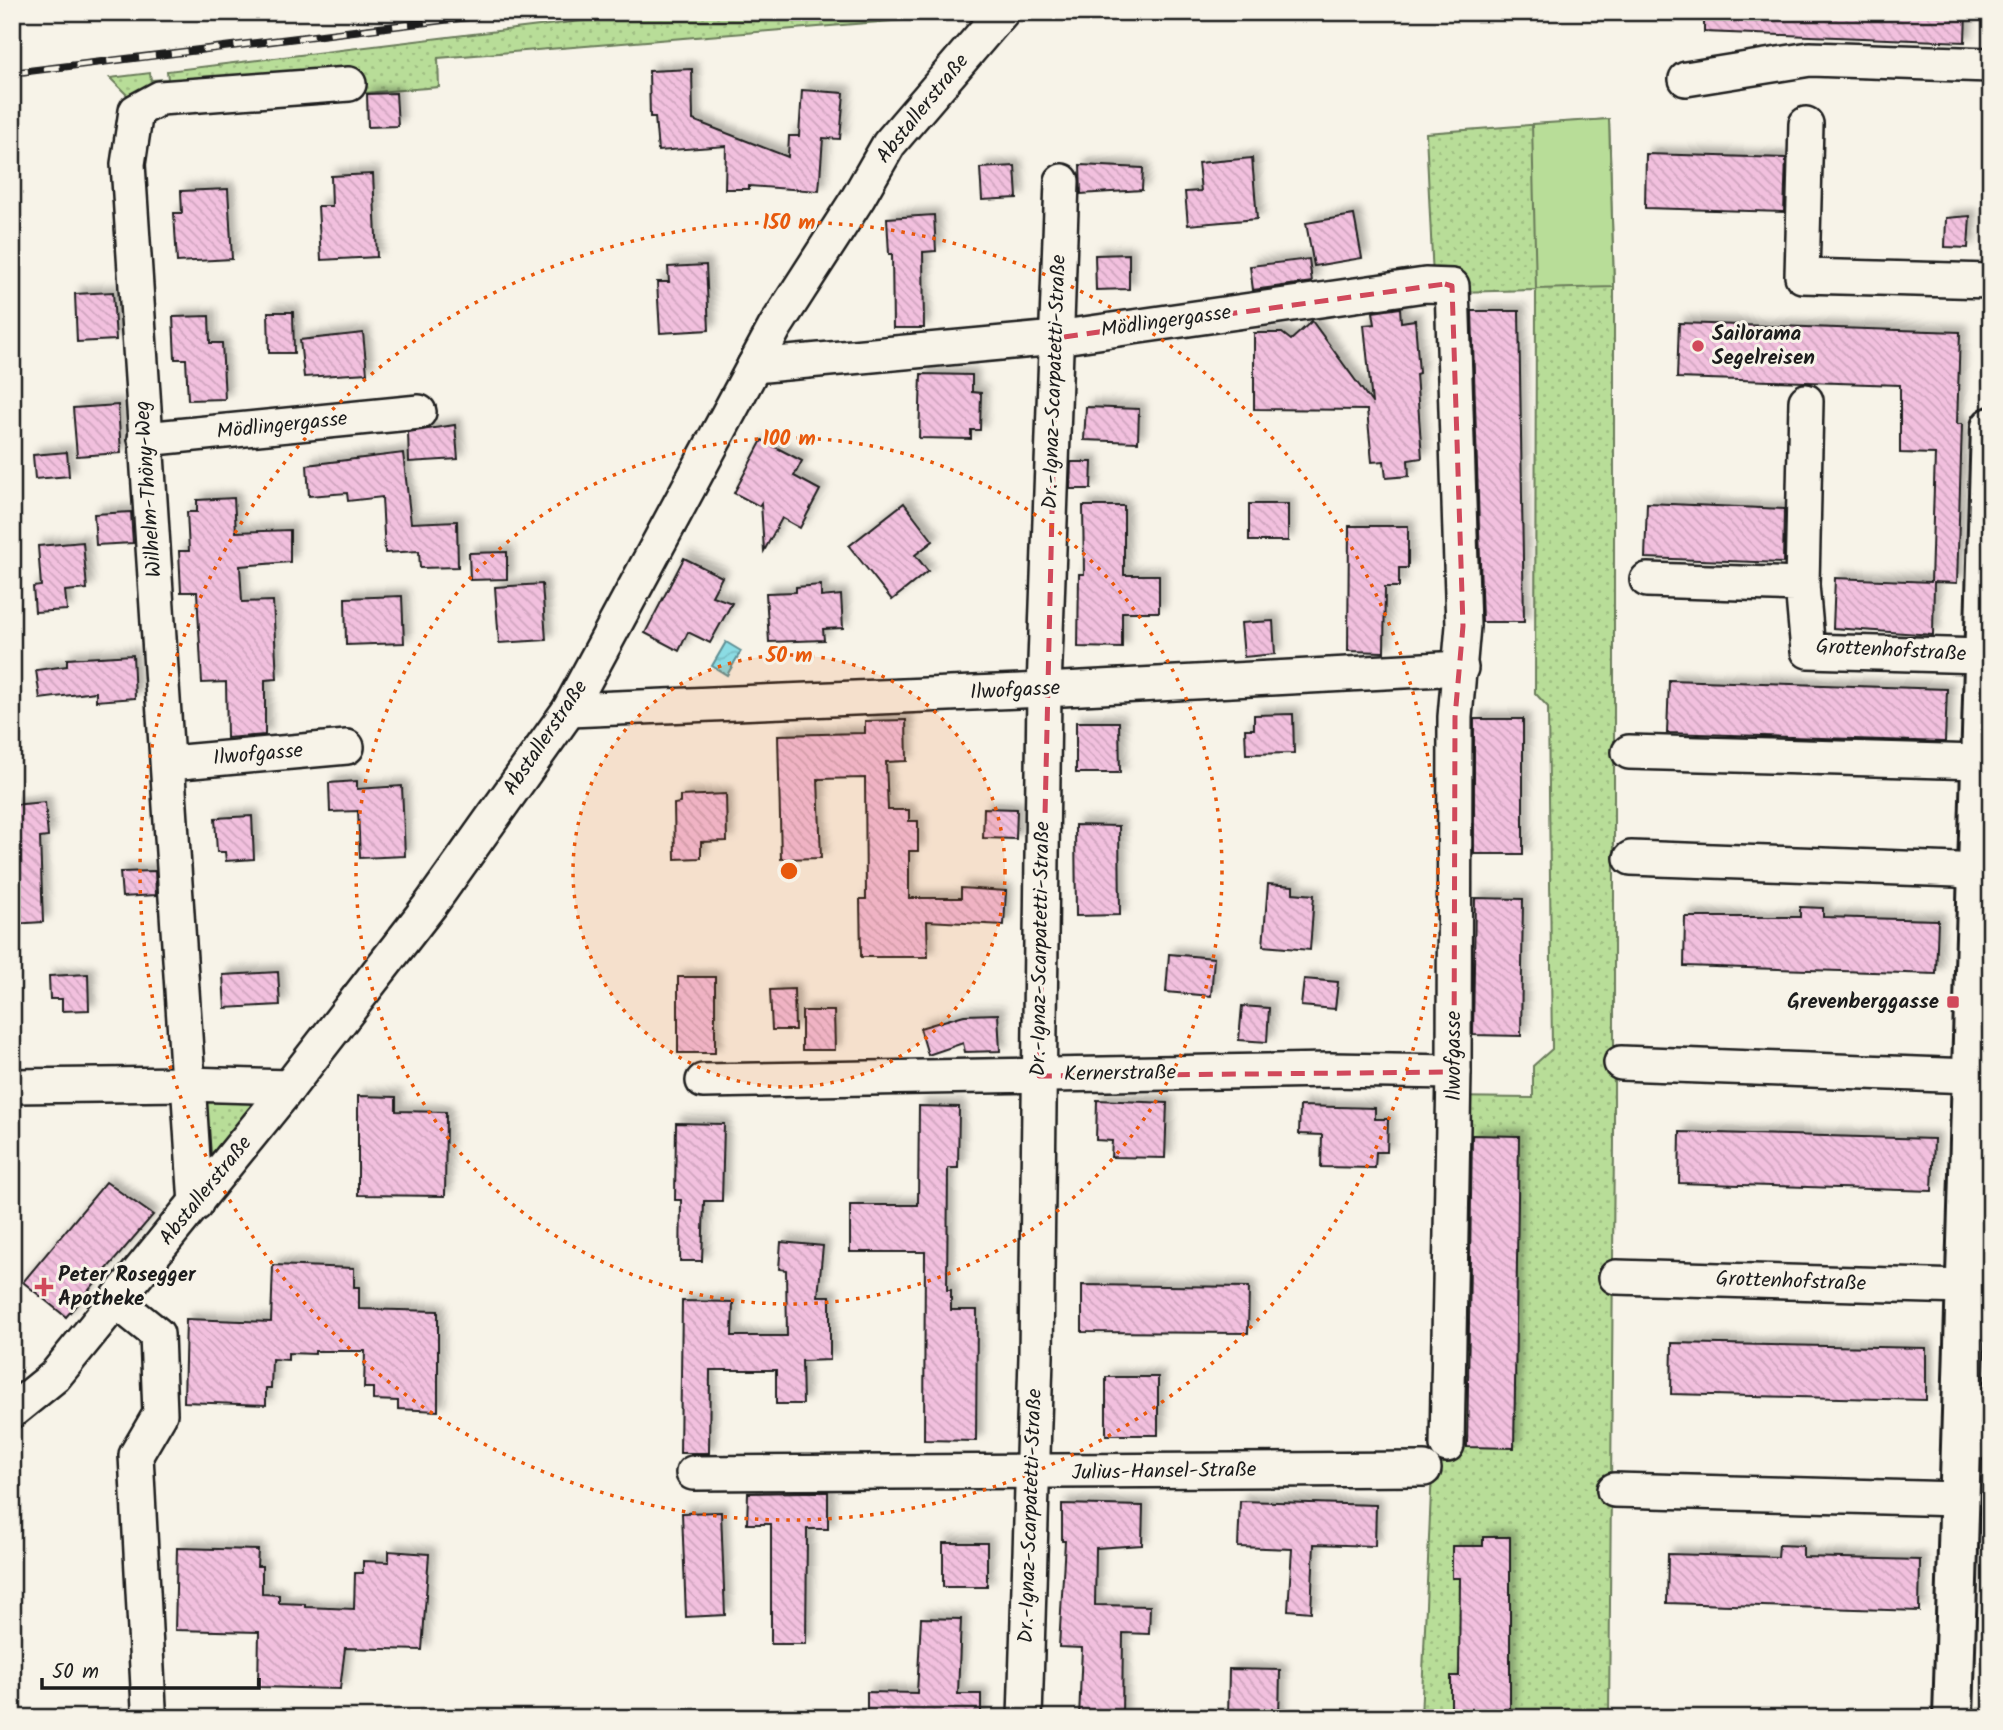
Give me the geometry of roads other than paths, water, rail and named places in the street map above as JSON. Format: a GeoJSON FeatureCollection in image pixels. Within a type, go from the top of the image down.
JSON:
{"type":"FeatureCollection","features":[{"type":"Feature","properties":{"kind":"main road","name":"Grottenhofstraße"},"geometry":{"type":"LineString","coordinates":[[1953,1718],[1959,1499],[1976,1441],[1965,1287],[1971,1076],[1983,876],[1979,762],[1991,427]]}},
{"type":"Feature","properties":{"kind":"street","name":"Abstallerstraße"},"geometry":{"type":"LineString","coordinates":[[12,1411],[54,1377],[289,1087],[431,904],[569,710],[754,366],[889,144],[1002,12]]}},
{"type":"Feature","properties":{"kind":"street"},"geometry":{"type":"LineString","coordinates":[[1686,79],[1810,60],[1991,65]]}},
{"type":"Feature","properties":{"kind":"street","name":"Wilhelm-Thöny-Weg"},"geometry":{"type":"LineString","coordinates":[[196,1204],[170,762],[145,439],[128,164],[136,111],[160,98],[349,85]]}},
{"type":"Feature","properties":{"kind":"street"},"geometry":{"type":"LineString","coordinates":[[1806,124],[1802,276],[1991,281]]}},
{"type":"Feature","properties":{"kind":"street","name":"Dr.-Ignaz-Scarpatetti-Straße"},"geometry":{"type":"LineString","coordinates":[[1025,1718],[1036,1357],[1044,690],[1062,181]]}},
{"type":"Feature","properties":{"kind":"street","name":"Mödlingergasse"},"geometry":{"type":"LineString","coordinates":[[754,366],[1056,338],[1425,285],[1452,286]]}},
{"type":"Feature","properties":{"kind":"street","name":"Ilwofgasse"},"geometry":{"type":"LineString","coordinates":[[1447,1445],[1454,1072],[1455,717],[1463,626],[1452,286]]}},
{"type":"Feature","properties":{"kind":"street"},"geometry":{"type":"LineString","coordinates":[[1647,580],[1802,584],[1806,401]]}},
{"type":"Feature","properties":{"kind":"street","name":"Mödlingergasse"},"geometry":{"type":"LineString","coordinates":[[145,439],[419,412]]}},
{"type":"Feature","properties":{"kind":"street","name":"Grottenhofstraße"},"geometry":{"type":"LineString","coordinates":[[1802,584],[1808,650],[1982,656]]}},
{"type":"Feature","properties":{"kind":"street","name":"Ilwofgasse"},"geometry":{"type":"LineString","coordinates":[[569,710],[1044,690],[1461,668]]}},
{"type":"Feature","properties":{"kind":"street","name":"Ilwofgasse"},"geometry":{"type":"LineString","coordinates":[[170,762],[346,747]]}},
{"type":"Feature","properties":{"kind":"street"},"geometry":{"type":"LineString","coordinates":[[1629,752],[1979,762]]}},
{"type":"Feature","properties":{"kind":"street"},"geometry":{"type":"LineString","coordinates":[[1630,858],[1957,870],[1983,876]]}},
{"type":"Feature","properties":{"kind":"street"},"geometry":{"type":"LineString","coordinates":[[1621,1063],[1971,1076]]}},
{"type":"Feature","properties":{"kind":"street","name":"Kernerstraße"},"geometry":{"type":"LineString","coordinates":[[703,1081],[1330,1070],[1454,1072]]}},
{"type":"Feature","properties":{"kind":"street"},"geometry":{"type":"LineString","coordinates":[[12,1086],[187,1084],[289,1087]]}},
{"type":"Feature","properties":{"kind":"street","name":"Grottenhofstraße"},"geometry":{"type":"LineString","coordinates":[[1616,1277],[1965,1287]]}},
{"type":"Feature","properties":{"kind":"street"},"geometry":{"type":"LineString","coordinates":[[116,1301],[158,1334],[160,1414],[136,1455],[149,1707]]}},
{"type":"Feature","properties":{"kind":"street","name":"Julius-Hansel-Straße"},"geometry":{"type":"LineString","coordinates":[[694,1474],[1031,1474],[1424,1469]]}},
{"type":"Feature","properties":{"kind":"street"},"geometry":{"type":"LineString","coordinates":[[1614,1490],[1959,1499]]}},
{"type":"Feature","properties":{"kind":"water"},"geometry":{"type":"Polygon","coordinates":[[[726,642],[741,651],[727,675],[712,666],[726,642]]]}},
{"type":"Feature","properties":{"kind":"railway"},"geometry":{"type":"LineString","coordinates":[[12,73],[509,12]]}},
{"type":"Feature","properties":{"kind":"place","name":"Sailorama Segelreisen"},"geometry":{"type":"Point","coordinates":[1698,346]}},
{"type":"Feature","properties":{"kind":"place","name":"Grevenberggasse"},"geometry":{"type":"Point","coordinates":[1953,1002]}},
{"type":"Feature","properties":{"kind":"place","name":"Peter Rosegger Apotheke"},"geometry":{"type":"Point","coordinates":[44,1287]}}]}
